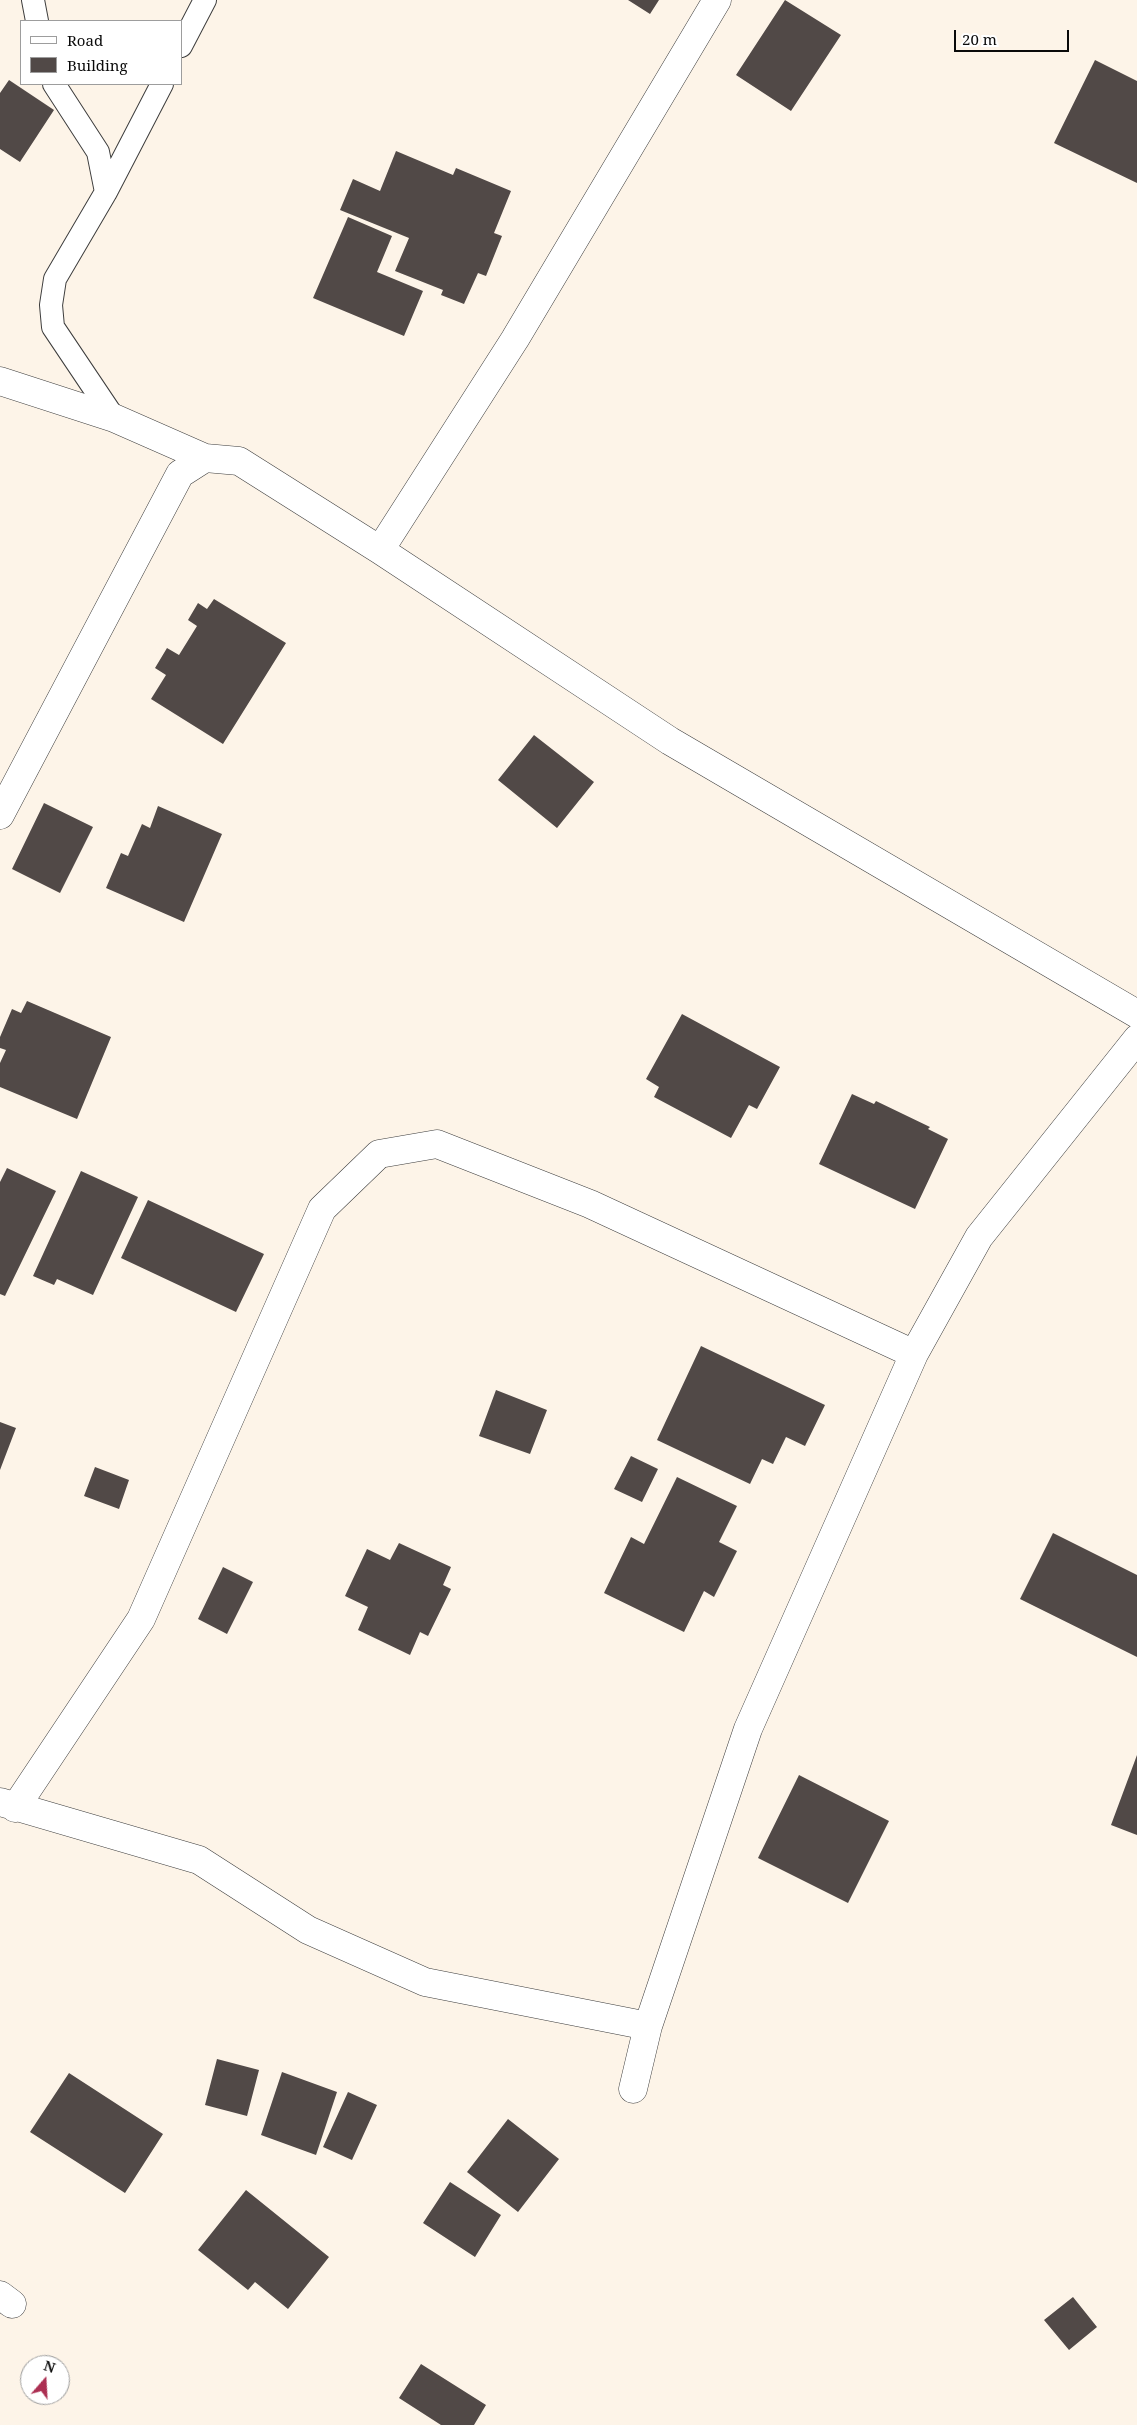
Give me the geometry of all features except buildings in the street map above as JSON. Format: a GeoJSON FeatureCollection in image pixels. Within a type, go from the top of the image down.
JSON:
{"type":"FeatureCollection","features":[{"type":"Feature","properties":{"kind":"street"},"geometry":{"type":"LineString","coordinates":[[380,550],[515,339],[717,0]]}},
{"type":"Feature","properties":{"kind":"street"},"geometry":{"type":"LineString","coordinates":[[0,381],[114,418],[206,458],[239,462],[380,550],[670,741],[1137,1014]]}},
{"type":"Feature","properties":{"kind":"street"},"geometry":{"type":"LineString","coordinates":[[0,815],[180,474],[206,458]]}},
{"type":"Feature","properties":{"kind":"street"},"geometry":{"type":"LineString","coordinates":[[633,2089],[648,2026],[748,1729],[914,1354],[979,1236],[1137,1038]]}},
{"type":"Feature","properties":{"kind":"street"},"geometry":{"type":"LineString","coordinates":[[648,2026],[424,1982],[308,1930],[199,1860],[7,1805],[141,1619],[322,1209],[379,1154],[437,1144],[590,1204],[914,1354]]}},
{"type":"Feature","properties":{"kind":"lane"},"geometry":{"type":"LineString","coordinates":[[33,0],[37,20]]}},
{"type":"Feature","properties":{"kind":"lane"},"geometry":{"type":"LineString","coordinates":[[182,44],[205,0]]}},
{"type":"Feature","properties":{"kind":"lane"},"geometry":{"type":"LineString","coordinates":[[55,85],[98,152],[106,192]]}},
{"type":"Feature","properties":{"kind":"lane"},"geometry":{"type":"LineString","coordinates":[[114,418],[53,327],[51,305],[55,279],[106,192],[161,85]]}}]}
